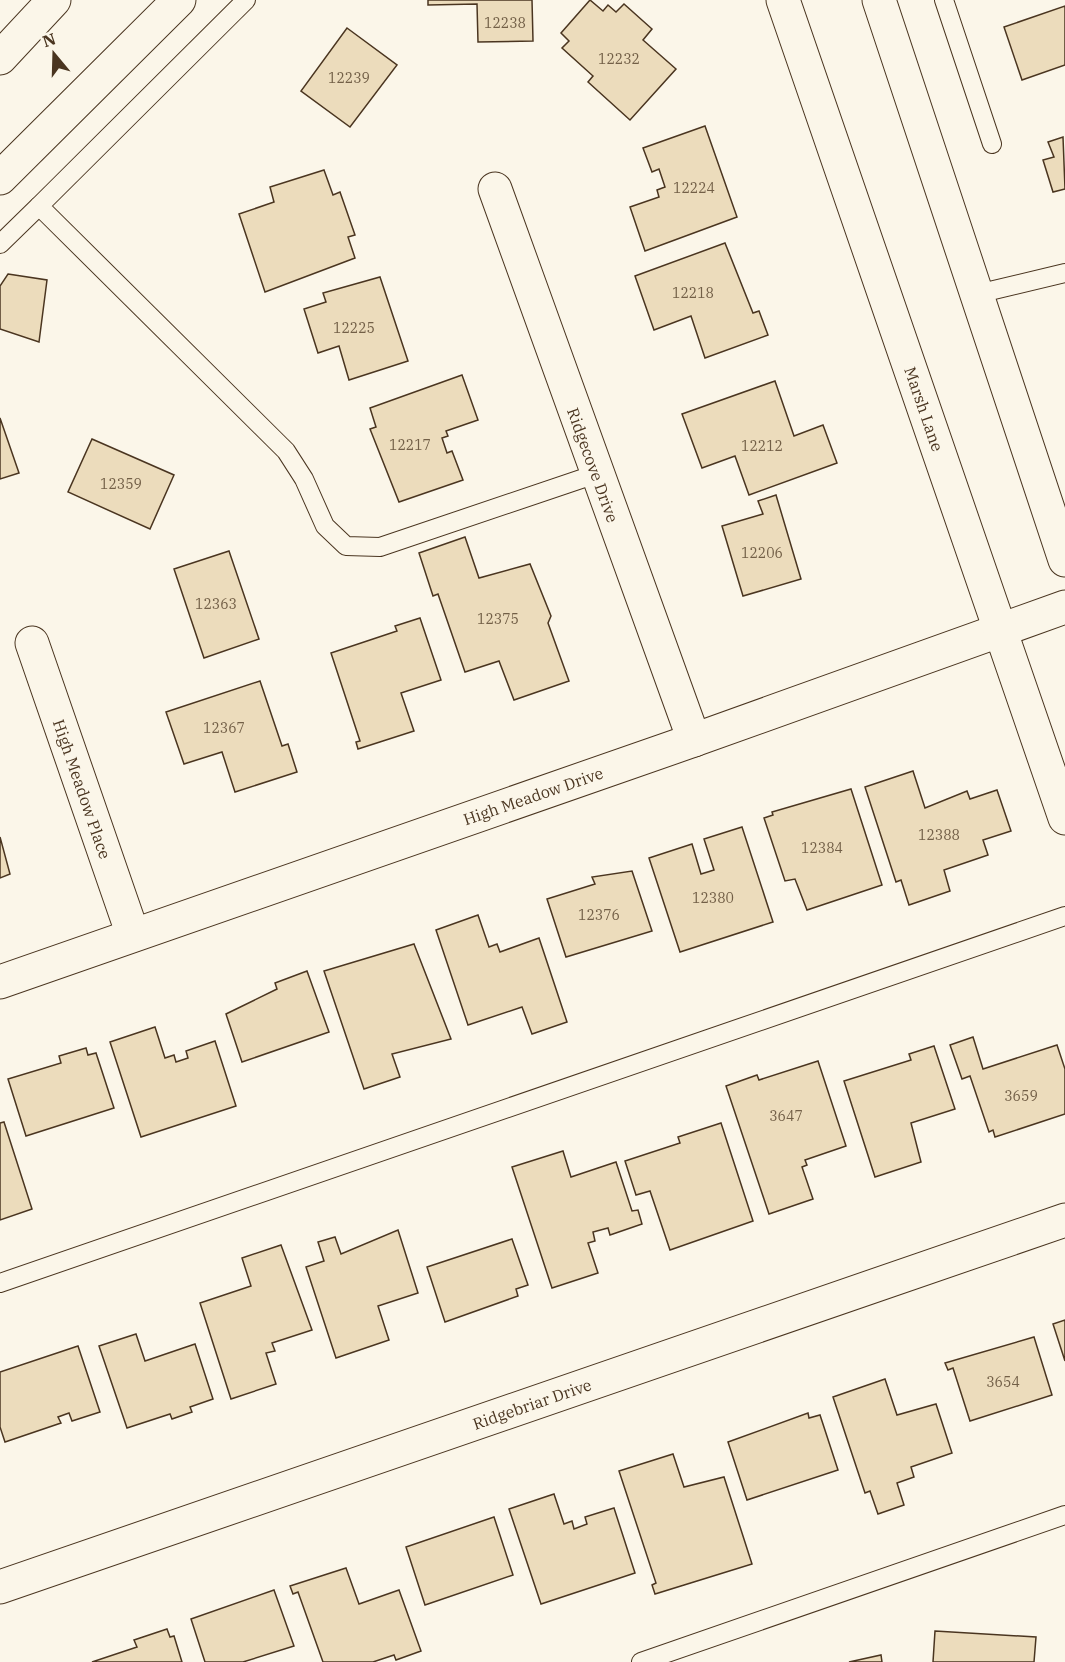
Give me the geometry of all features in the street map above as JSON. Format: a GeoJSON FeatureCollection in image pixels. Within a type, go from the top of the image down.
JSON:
{"type":"FeatureCollection","features":[{"type":"Feature","properties":{"kind":"main road"},"geometry":{"type":"LineString","coordinates":[[0,58],[54,0]]}},
{"type":"Feature","properties":{"kind":"main road"},"geometry":{"type":"LineString","coordinates":[[0,178],[179,0]]}},
{"type":"Feature","properties":{"kind":"main road","name":"Marsh Lane"},"geometry":{"type":"LineString","coordinates":[[783,0],[1065,818]]}},
{"type":"Feature","properties":{"kind":"main road"},"geometry":{"type":"LineString","coordinates":[[879,0],[1065,560]]}},
{"type":"Feature","properties":{"kind":"main road","name":"Ridgecove Drive"},"geometry":{"type":"LineString","coordinates":[[495,189],[596,474],[694,740]]}},
{"type":"Feature","properties":{"kind":"main road","name":"High Meadow Drive"},"geometry":{"type":"LineString","coordinates":[[0,982],[1065,608]]}},
{"type":"Feature","properties":{"kind":"main road","name":"High Meadow Place"},"geometry":{"type":"LineString","coordinates":[[32,643],[132,935]]}},
{"type":"Feature","properties":{"kind":"main road","name":"Ridgebriar Drive"},"geometry":{"type":"LineString","coordinates":[[0,1587],[1065,1220]]}},
{"type":"Feature","properties":{"kind":"lane"},"geometry":{"type":"LineString","coordinates":[[0,244],[246,0]]}},
{"type":"Feature","properties":{"kind":"lane"},"geometry":{"type":"LineString","coordinates":[[944,0],[992,144]]}},
{"type":"Feature","properties":{"kind":"lane"},"geometry":{"type":"LineString","coordinates":[[39,206],[286,451],[304,479],[325,526],[346,546],[380,547],[596,474]]}},
{"type":"Feature","properties":{"kind":"lane"},"geometry":{"type":"LineString","coordinates":[[977,294],[1065,273]]}},
{"type":"Feature","properties":{"kind":"lane"},"geometry":{"type":"LineString","coordinates":[[0,1283],[1065,916]]}},
{"type":"Feature","properties":{"kind":"lane"},"geometry":{"type":"LineString","coordinates":[[641,1662],[1065,1515]]}},
{"type":"Feature","properties":{"kind":"building"},"geometry":{"type":"Polygon","coordinates":[[[428,0],[532,0],[533,41],[478,42],[477,4],[428,5],[428,0]]]}},
{"type":"Feature","properties":{"kind":"building"},"geometry":{"type":"Polygon","coordinates":[[[590,0],[603,11],[608,5],[616,12],[624,4],[652,29],[643,40],[676,69],[630,120],[588,82],[593,76],[562,48],[569,41],[561,33],[590,0]]]}},
{"type":"Feature","properties":{"kind":"building"},"geometry":{"type":"Polygon","coordinates":[[[1065,6],[1065,65],[1022,80],[1004,27],[1065,6]]]}},
{"type":"Feature","properties":{"kind":"building"},"geometry":{"type":"Polygon","coordinates":[[[347,28],[397,65],[350,127],[301,91],[347,28]]]}},
{"type":"Feature","properties":{"kind":"building"},"geometry":{"type":"Polygon","coordinates":[[[705,126],[737,217],[645,251],[630,207],[659,197],[657,190],[665,187],[659,169],[652,172],[643,148],[705,126]]]}},
{"type":"Feature","properties":{"kind":"building"},"geometry":{"type":"Polygon","coordinates":[[[1063,137],[1065,189],[1053,192],[1043,160],[1054,157],[1048,142],[1063,137]]]}},
{"type":"Feature","properties":{"kind":"building"},"geometry":{"type":"Polygon","coordinates":[[[324,170],[333,195],[340,192],[355,235],[348,237],[355,258],[265,292],[239,214],[274,202],[270,187],[324,170]]]}},
{"type":"Feature","properties":{"kind":"building"},"geometry":{"type":"Polygon","coordinates":[[[725,243],[753,313],[759,311],[768,335],[705,358],[691,316],[654,330],[635,276],[725,243]]]}},
{"type":"Feature","properties":{"kind":"building"},"geometry":{"type":"Polygon","coordinates":[[[8,274],[47,280],[39,342],[0,329],[0,286],[8,274]]]}},
{"type":"Feature","properties":{"kind":"building"},"geometry":{"type":"Polygon","coordinates":[[[380,277],[408,361],[349,380],[339,346],[318,353],[304,309],[326,302],[323,293],[380,277]]]}},
{"type":"Feature","properties":{"kind":"building"},"geometry":{"type":"Polygon","coordinates":[[[462,375],[478,420],[446,431],[448,436],[442,438],[447,453],[452,451],[463,480],[399,502],[370,429],[376,427],[370,408],[462,375]]]}},
{"type":"Feature","properties":{"kind":"building"},"geometry":{"type":"Polygon","coordinates":[[[775,381],[794,436],[823,425],[837,463],[749,495],[735,456],[702,468],[682,414],[775,381]]]}},
{"type":"Feature","properties":{"kind":"building"},"geometry":{"type":"Polygon","coordinates":[[[0,418],[19,473],[0,479],[0,418]]]}},
{"type":"Feature","properties":{"kind":"building"},"geometry":{"type":"Polygon","coordinates":[[[92,439],[174,475],[150,529],[68,492],[92,439]]]}},
{"type":"Feature","properties":{"kind":"building"},"geometry":{"type":"Polygon","coordinates":[[[776,495],[801,579],[743,596],[722,526],[763,514],[758,501],[776,495]]]}},
{"type":"Feature","properties":{"kind":"building"},"geometry":{"type":"Polygon","coordinates":[[[465,537],[479,578],[530,564],[551,616],[548,623],[569,681],[514,700],[499,661],[465,672],[438,594],[433,596],[419,553],[465,537]]]}},
{"type":"Feature","properties":{"kind":"building"},"geometry":{"type":"Polygon","coordinates":[[[229,551],[259,639],[204,658],[174,569],[229,551]]]}},
{"type":"Feature","properties":{"kind":"building"},"geometry":{"type":"Polygon","coordinates":[[[420,618],[441,680],[401,693],[414,731],[358,749],[356,742],[360,741],[331,653],[397,631],[395,626],[420,618]]]}},
{"type":"Feature","properties":{"kind":"building"},"geometry":{"type":"Polygon","coordinates":[[[260,681],[282,746],[288,744],[297,772],[235,792],[222,752],[184,764],[166,712],[260,681]]]}},
{"type":"Feature","properties":{"kind":"building"},"geometry":{"type":"Polygon","coordinates":[[[913,771],[925,808],[967,791],[970,799],[997,790],[1011,831],[983,840],[988,855],[944,870],[950,891],[909,905],[901,880],[896,882],[865,787],[913,771]]]}},
{"type":"Feature","properties":{"kind":"building"},"geometry":{"type":"Polygon","coordinates":[[[851,789],[882,885],[807,910],[795,879],[785,881],[764,818],[773,815],[772,812],[851,789]]]}},
{"type":"Feature","properties":{"kind":"building"},"geometry":{"type":"Polygon","coordinates":[[[742,827],[773,922],[680,952],[649,858],[692,844],[701,874],[714,870],[704,839],[742,827]]]}},
{"type":"Feature","properties":{"kind":"building"},"geometry":{"type":"Polygon","coordinates":[[[0,837],[10,874],[0,878],[0,837]]]}},
{"type":"Feature","properties":{"kind":"building"},"geometry":{"type":"Polygon","coordinates":[[[632,871],[652,931],[566,957],[547,899],[595,884],[592,877],[632,871]]]}},
{"type":"Feature","properties":{"kind":"building"},"geometry":{"type":"Polygon","coordinates":[[[478,915],[489,947],[497,944],[500,952],[539,938],[567,1022],[532,1034],[522,1007],[468,1025],[436,930],[478,915]]]}},
{"type":"Feature","properties":{"kind":"building"},"geometry":{"type":"Polygon","coordinates":[[[414,944],[451,1039],[392,1054],[400,1077],[364,1089],[324,971],[414,944]]]}},
{"type":"Feature","properties":{"kind":"building"},"geometry":{"type":"Polygon","coordinates":[[[307,971],[329,1032],[242,1062],[226,1014],[277,989],[275,983],[307,971]]]}},
{"type":"Feature","properties":{"kind":"building"},"geometry":{"type":"Polygon","coordinates":[[[155,1027],[165,1058],[174,1055],[176,1062],[188,1058],[186,1051],[215,1041],[236,1106],[141,1137],[110,1042],[155,1027]]]}},
{"type":"Feature","properties":{"kind":"building"},"geometry":{"type":"Polygon","coordinates":[[[973,1037],[983,1069],[1057,1045],[1065,1069],[1065,1114],[995,1137],[993,1130],[989,1132],[970,1076],[962,1079],[950,1045],[973,1037]]]}},
{"type":"Feature","properties":{"kind":"building"},"geometry":{"type":"Polygon","coordinates":[[[934,1046],[955,1109],[911,1123],[921,1162],[875,1177],[844,1081],[911,1060],[909,1054],[934,1046]]]}},
{"type":"Feature","properties":{"kind":"building"},"geometry":{"type":"Polygon","coordinates":[[[86,1048],[88,1055],[96,1053],[114,1108],[26,1136],[8,1079],[61,1063],[59,1056],[86,1048]]]}},
{"type":"Feature","properties":{"kind":"building"},"geometry":{"type":"Polygon","coordinates":[[[818,1061],[846,1146],[805,1160],[807,1165],[802,1167],[813,1199],[769,1214],[726,1086],[757,1075],[759,1080],[818,1061]]]}},
{"type":"Feature","properties":{"kind":"building"},"geometry":{"type":"Polygon","coordinates":[[[4,1122],[32,1209],[0,1220],[0,1123],[4,1122]]]}},
{"type":"Feature","properties":{"kind":"building"},"geometry":{"type":"Polygon","coordinates":[[[721,1123],[753,1221],[670,1250],[650,1191],[636,1195],[625,1161],[680,1143],[678,1137],[721,1123]]]}},
{"type":"Feature","properties":{"kind":"building"},"geometry":{"type":"Polygon","coordinates":[[[563,1151],[571,1177],[616,1162],[632,1211],[638,1210],[642,1224],[610,1235],[608,1228],[593,1232],[595,1241],[588,1243],[598,1273],[552,1288],[512,1167],[563,1151]]]}},
{"type":"Feature","properties":{"kind":"building"},"geometry":{"type":"Polygon","coordinates":[[[398,1230],[418,1293],[378,1306],[389,1340],[336,1358],[306,1267],[324,1261],[318,1242],[335,1237],[341,1254],[398,1230]]]}},
{"type":"Feature","properties":{"kind":"building"},"geometry":{"type":"Polygon","coordinates":[[[512,1239],[528,1285],[516,1289],[518,1296],[445,1322],[427,1267],[512,1239]]]}},
{"type":"Feature","properties":{"kind":"building"},"geometry":{"type":"Polygon","coordinates":[[[281,1245],[312,1330],[272,1343],[275,1351],[266,1353],[276,1384],[231,1399],[200,1303],[251,1286],[242,1258],[281,1245]]]}},
{"type":"Feature","properties":{"kind":"building"},"geometry":{"type":"Polygon","coordinates":[[[1065,1320],[1065,1361],[1053,1324],[1065,1320]]]}},
{"type":"Feature","properties":{"kind":"building"},"geometry":{"type":"Polygon","coordinates":[[[136,1334],[145,1361],[195,1344],[213,1399],[190,1407],[192,1412],[172,1419],[170,1414],[127,1428],[99,1346],[136,1334]]]}},
{"type":"Feature","properties":{"kind":"building"},"geometry":{"type":"Polygon","coordinates":[[[1034,1337],[1052,1395],[970,1421],[953,1368],[948,1370],[945,1363],[1034,1337]]]}},
{"type":"Feature","properties":{"kind":"building"},"geometry":{"type":"Polygon","coordinates":[[[78,1346],[100,1412],[72,1421],[69,1413],[58,1417],[61,1423],[5,1442],[0,1427],[0,1372],[78,1346]]]}},
{"type":"Feature","properties":{"kind":"building"},"geometry":{"type":"Polygon","coordinates":[[[885,1379],[897,1415],[936,1404],[952,1453],[911,1467],[914,1477],[897,1483],[904,1505],[878,1514],[870,1491],[865,1493],[833,1397],[885,1379]]]}},
{"type":"Feature","properties":{"kind":"building"},"geometry":{"type":"Polygon","coordinates":[[[808,1413],[809,1418],[820,1415],[838,1470],[747,1500],[728,1442],[808,1413]]]}},
{"type":"Feature","properties":{"kind":"building"},"geometry":{"type":"Polygon","coordinates":[[[673,1454],[684,1487],[724,1477],[752,1564],[655,1594],[652,1585],[656,1583],[619,1471],[673,1454]]]}},
{"type":"Feature","properties":{"kind":"building"},"geometry":{"type":"Polygon","coordinates":[[[554,1494],[564,1524],[572,1521],[574,1529],[587,1524],[585,1517],[614,1508],[635,1573],[541,1604],[509,1509],[554,1494]]]}},
{"type":"Feature","properties":{"kind":"building"},"geometry":{"type":"Polygon","coordinates":[[[494,1517],[513,1575],[425,1605],[406,1547],[494,1517]]]}},
{"type":"Feature","properties":{"kind":"building"},"geometry":{"type":"Polygon","coordinates":[[[346,1568],[359,1604],[399,1590],[421,1651],[396,1660],[394,1655],[373,1662],[323,1662],[298,1592],[293,1594],[290,1586],[346,1568]]]}},
{"type":"Feature","properties":{"kind":"building"},"geometry":{"type":"Polygon","coordinates":[[[274,1590],[294,1646],[243,1662],[205,1662],[191,1619],[274,1590]]]}},
{"type":"Feature","properties":{"kind":"building"},"geometry":{"type":"Polygon","coordinates":[[[167,1629],[170,1637],[174,1636],[182,1662],[92,1662],[137,1647],[134,1640],[167,1629]]]}},
{"type":"Feature","properties":{"kind":"building"},"geometry":{"type":"Polygon","coordinates":[[[935,1631],[1036,1637],[1034,1662],[933,1662],[935,1631]]]}},
{"type":"Feature","properties":{"kind":"building"},"geometry":{"type":"Polygon","coordinates":[[[881,1655],[882,1662],[849,1662],[881,1655]]]}}]}
